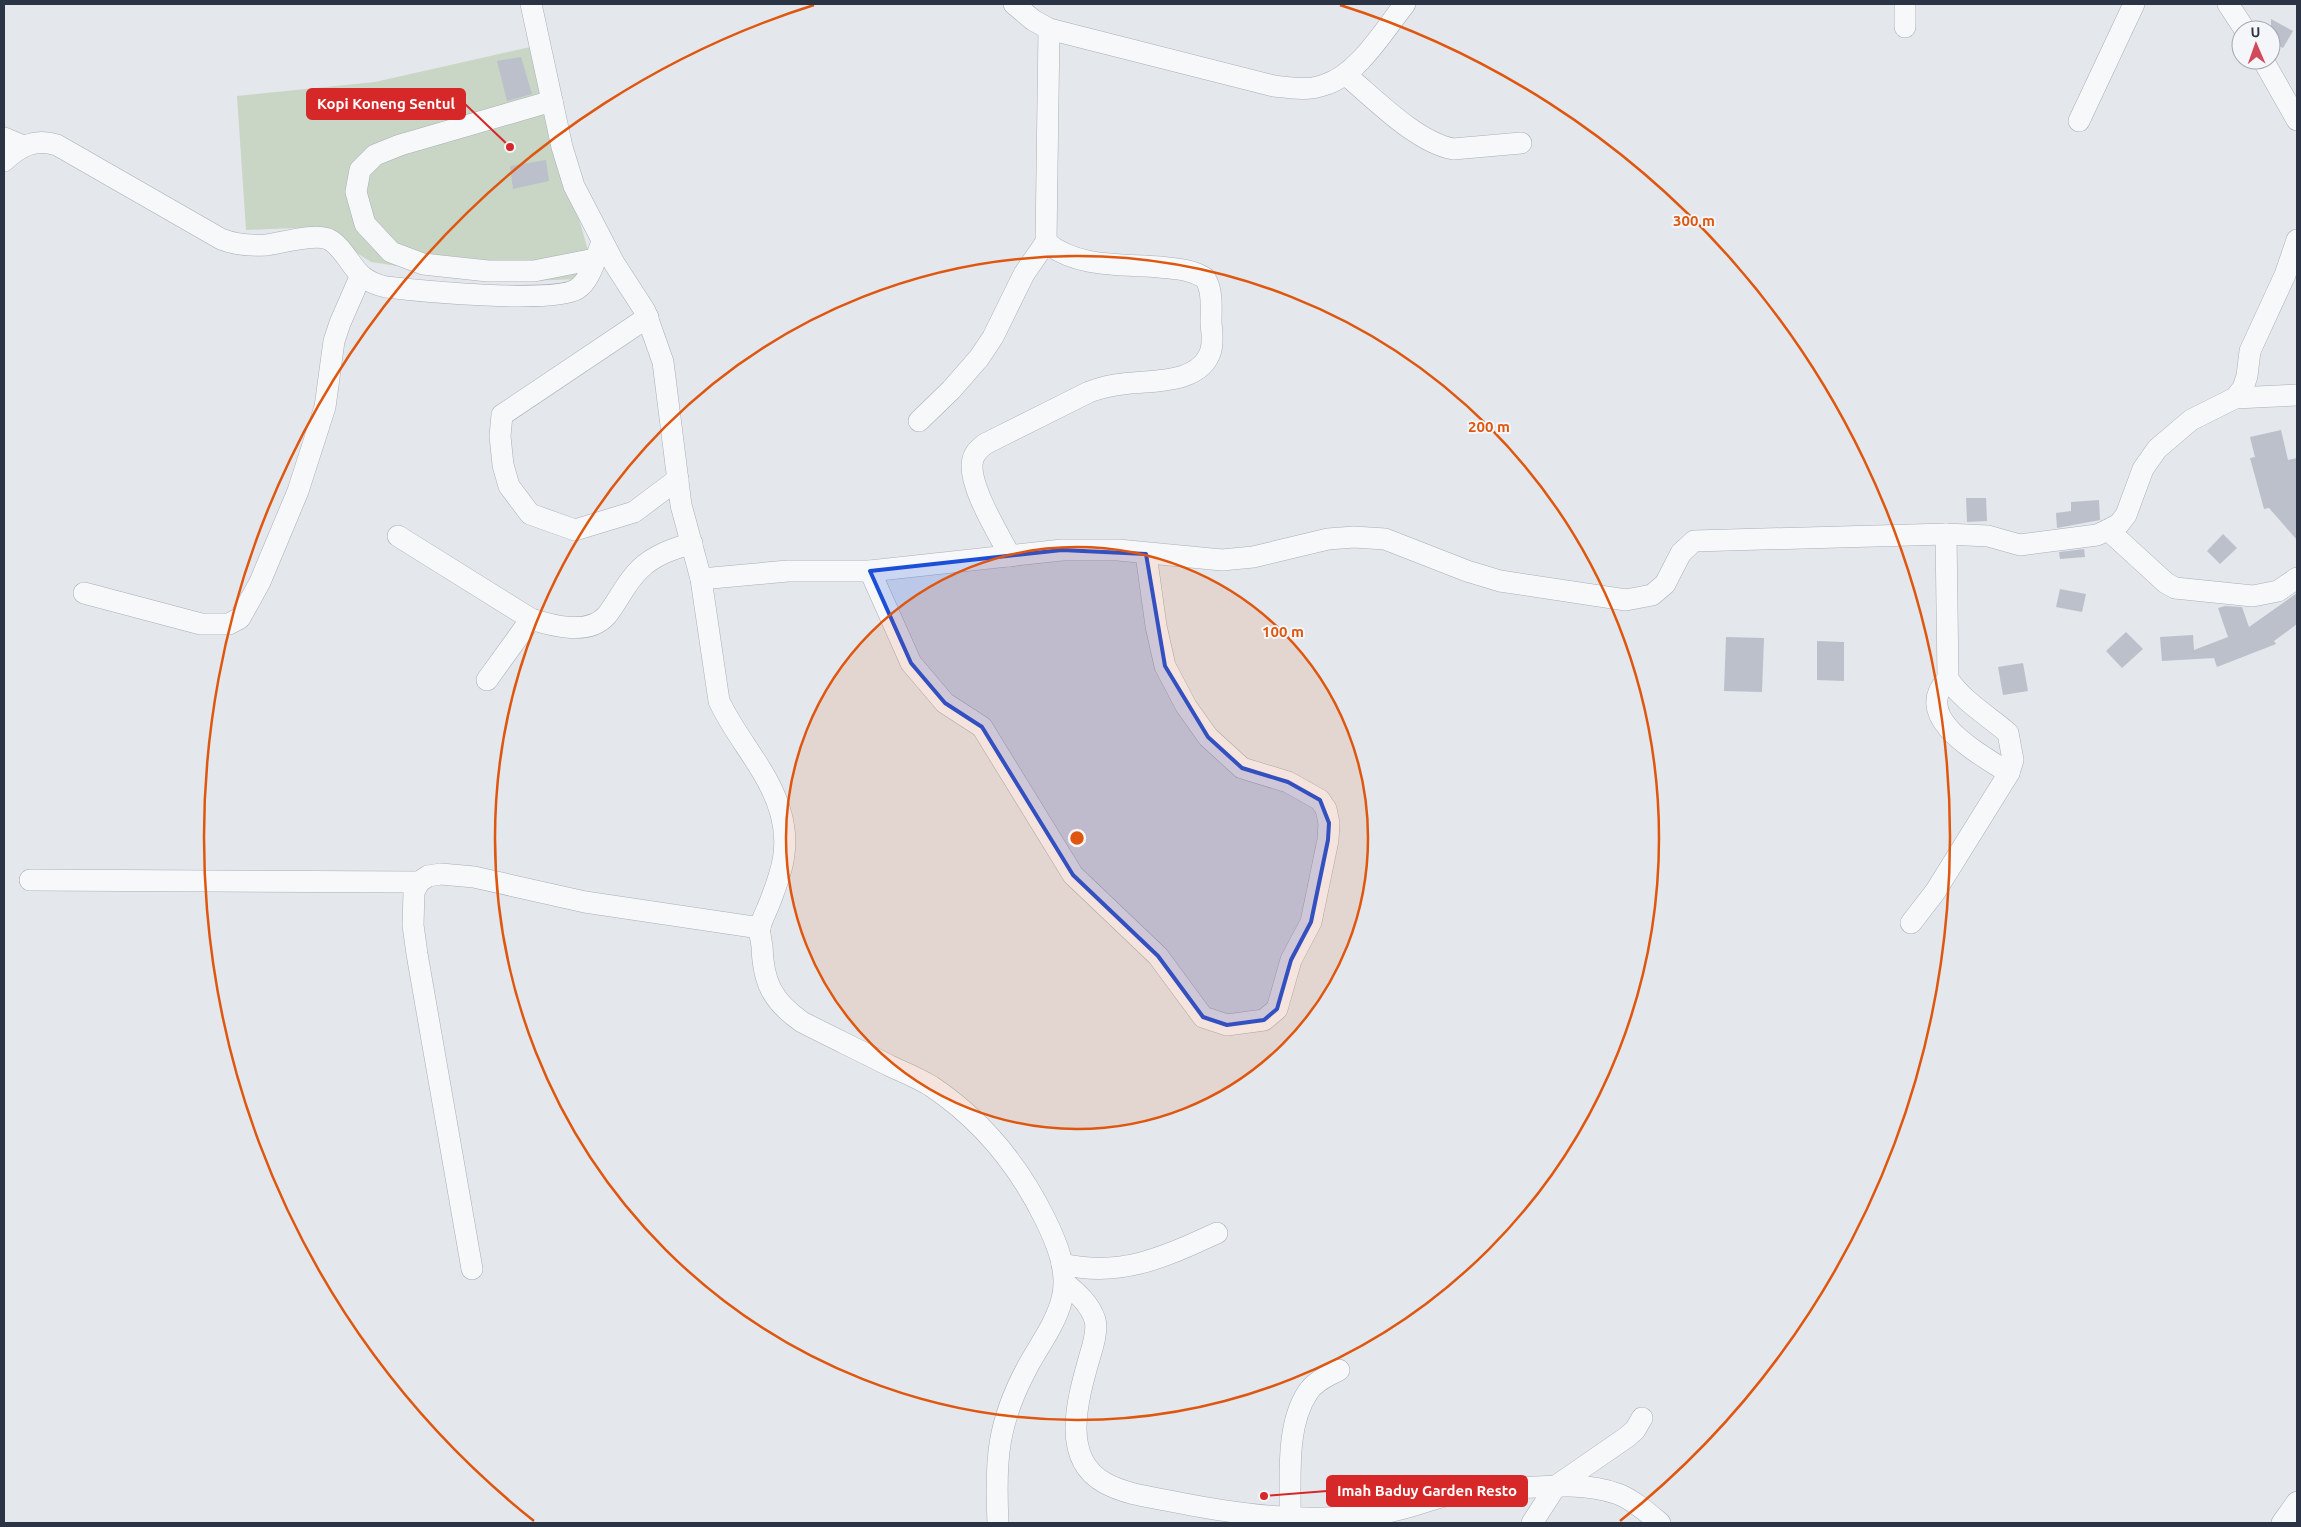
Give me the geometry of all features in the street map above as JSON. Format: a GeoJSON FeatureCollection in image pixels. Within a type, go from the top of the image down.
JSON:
{"type":"FeatureCollection","features":[{"type":"Feature","properties":{"kind":"street"},"geometry":{"type":"LineString","coordinates":[[531,4],[562,147],[574,186],[599,250],[648,317],[663,362],[681,504],[702,578],[719,701],[727,720],[770,784],[781,813],[786,849],[784,865],[760,928],[763,970],[776,999],[784,1009],[802,1022],[930,1085],[972,1117],[997,1143],[1036,1199],[1053,1235],[1064,1274],[1062,1300],[1051,1326],[1028,1367],[1004,1421],[997,1456],[998,1523]]}},
{"type":"Feature","properties":{"kind":"street"},"geometry":{"type":"LineString","coordinates":[[1014,4],[1033,20],[1050,29],[1274,86],[1302,89],[1324,86],[1346,75],[1405,4]]}},
{"type":"Feature","properties":{"kind":"street"},"geometry":{"type":"LineString","coordinates":[[1905,4],[1905,27]]}},
{"type":"Feature","properties":{"kind":"street"},"geometry":{"type":"LineString","coordinates":[[2078,121],[2134,4]]}},
{"type":"Feature","properties":{"kind":"street"},"geometry":{"type":"LineString","coordinates":[[2228,4],[2238,20]]}},
{"type":"Feature","properties":{"kind":"street"},"geometry":{"type":"LineString","coordinates":[[919,420],[951,390],[979,358],[993,337],[1024,274],[1046,242],[1050,29]]}},
{"type":"Feature","properties":{"kind":"street"},"geometry":{"type":"LineString","coordinates":[[2269,70],[2297,120]]}},
{"type":"Feature","properties":{"kind":"street"},"geometry":{"type":"LineString","coordinates":[[1346,75],[1411,127],[1442,147],[1453,149],[1521,143]]}},
{"type":"Feature","properties":{"kind":"street"},"geometry":{"type":"LineString","coordinates":[[552,101],[400,145],[374,155],[360,170],[356,192],[365,224],[391,252],[423,264],[488,271],[534,271],[599,250]]}},
{"type":"Feature","properties":{"kind":"street"},"geometry":{"type":"LineString","coordinates":[[4,161],[13,142],[57,145],[221,239],[234,244],[259,245],[311,238],[328,239],[335,244],[361,275],[371,283],[402,289],[558,296],[579,288],[586,279],[599,250]]}},
{"type":"Feature","properties":{"kind":"street"},"geometry":{"type":"LineString","coordinates":[[2235,398],[2247,376],[2250,351],[2284,275],[2297,240]]}},
{"type":"Feature","properties":{"kind":"street"},"geometry":{"type":"LineString","coordinates":[[1010,556],[977,489],[972,466],[977,451],[985,444],[1089,392],[1105,387],[1165,381],[1180,377],[1195,370],[1206,359],[1212,344],[1211,292],[1205,278],[1184,270],[1079,260],[1055,250],[1046,242]]}},
{"type":"Feature","properties":{"kind":"street"},"geometry":{"type":"LineString","coordinates":[[84,593],[201,624],[229,624],[240,618],[260,582],[298,491],[325,407],[334,341],[340,322],[361,275]]}},
{"type":"Feature","properties":{"kind":"street"},"geometry":{"type":"LineString","coordinates":[[648,317],[502,415],[500,436],[503,465],[509,486],[530,514],[575,530],[634,512],[678,479]]}},
{"type":"Feature","properties":{"kind":"street"},"geometry":{"type":"LineString","coordinates":[[702,578],[788,571],[870,571],[1062,550],[1118,550],[1222,560],[1253,557],[1328,539],[1354,537],[1385,539],[1467,571],[1500,581],[1626,600],[1652,595],[1665,584],[1681,553],[1694,541],[1946,534],[1988,536],[2020,545],[2097,535],[2119,524],[2126,515],[2142,469],[2157,449],[2191,420],[2235,398],[2297,395]]}},
{"type":"Feature","properties":{"kind":"street"},"geometry":{"type":"LineString","coordinates":[[2108,530],[2166,583],[2175,588],[2253,596],[2278,591],[2297,578]]}},
{"type":"Feature","properties":{"kind":"street"},"geometry":{"type":"LineString","coordinates":[[1911,923],[1935,892],[2008,773],[2013,760],[2008,733],[1974,708],[1948,679],[1946,534]]}},
{"type":"Feature","properties":{"kind":"street"},"geometry":{"type":"LineString","coordinates":[[398,536],[531,619],[549,625],[566,627],[588,627],[596,623],[606,615],[630,580],[642,567],[658,556],[692,543]]}},
{"type":"Feature","properties":{"kind":"street"},"geometry":{"type":"LineString","coordinates":[[870,571],[910,663],[945,703],[982,727],[1074,875],[1158,956],[1203,1017],[1227,1025],[1264,1020],[1277,1009],[1291,960],[1311,922],[1328,840],[1329,823],[1326,809],[1320,800],[1288,782],[1242,768],[1208,737],[1197,722],[1165,666],[1156,626],[1146,554]]}},
{"type":"Feature","properties":{"kind":"street"},"geometry":{"type":"LineString","coordinates":[[487,680],[531,619]]}},
{"type":"Feature","properties":{"kind":"street"},"geometry":{"type":"LineString","coordinates":[[1948,679],[1941,688],[1937,700],[1942,719],[1958,738],[2008,773]]}},
{"type":"Feature","properties":{"kind":"street"},"geometry":{"type":"LineString","coordinates":[[472,1269],[417,954],[413,906],[414,892],[419,882],[428,876],[456,874],[584,902],[760,928]]}},
{"type":"Feature","properties":{"kind":"street"},"geometry":{"type":"LineString","coordinates":[[30,880],[419,882]]}},
{"type":"Feature","properties":{"kind":"street"},"geometry":{"type":"LineString","coordinates":[[1064,1274],[1147,1263],[1217,1233]]}},
{"type":"Feature","properties":{"kind":"street"},"geometry":{"type":"LineString","coordinates":[[1064,1274],[1095,1321],[1090,1354],[1077,1403],[1075,1426],[1082,1461],[1092,1475],[1106,1484],[1134,1494],[1251,1515],[1290,1518],[1337,1518],[1379,1514],[1464,1491],[1556,1486],[1616,1493],[1625,1497],[1660,1523]]}},
{"type":"Feature","properties":{"kind":"street"},"geometry":{"type":"LineString","coordinates":[[1290,1518],[1292,1445],[1300,1407],[1309,1391],[1319,1381],[1339,1370]]}},
{"type":"Feature","properties":{"kind":"street"},"geometry":{"type":"LineString","coordinates":[[1532,1523],[1556,1486],[1635,1430],[1642,1418]]}},
{"type":"Feature","properties":{"kind":"street"},"geometry":{"type":"LineString","coordinates":[[2282,1523],[2297,1502]]}},
{"type":"Feature","properties":{"kind":"highlighted area"},"geometry":{"type":"Polygon","coordinates":[[[1062,550],[1146,554],[1165,666],[1208,737],[1242,768],[1288,782],[1320,800],[1329,823],[1328,840],[1311,922],[1291,960],[1277,1009],[1264,1020],[1227,1025],[1203,1017],[1158,956],[1073,875],[982,727],[945,703],[911,663],[870,571],[1062,550]]]}},
{"type":"Feature","properties":{"kind":"green space"},"geometry":{"type":"Polygon","coordinates":[[[530,47],[589,254],[577,279],[530,281],[451,274],[371,262],[317,227],[246,230],[237,96],[375,82],[530,47]]]}},
{"type":"Feature","properties":{"kind":"building"},"geometry":{"type":"Polygon","coordinates":[[[2281,24],[2293,31],[2283,48],[2281,47],[2281,24]]]}},
{"type":"Feature","properties":{"kind":"building"},"geometry":{"type":"Polygon","coordinates":[[[521,57],[532,94],[507,101],[497,61],[521,57]]]}},
{"type":"Feature","properties":{"kind":"building"},"geometry":{"type":"Polygon","coordinates":[[[546,160],[549,181],[513,189],[510,166],[546,160]]]}},
{"type":"Feature","properties":{"kind":"building"},"geometry":{"type":"Polygon","coordinates":[[[2281,430],[2288,460],[2297,458],[2297,540],[2269,508],[2264,509],[2250,458],[2255,457],[2250,437],[2281,430]]]}},
{"type":"Feature","properties":{"kind":"building"},"geometry":{"type":"Polygon","coordinates":[[[1966,498],[1986,498],[1987,521],[1967,522],[1966,498]]]}},
{"type":"Feature","properties":{"kind":"building"},"geometry":{"type":"Polygon","coordinates":[[[2099,500],[2100,520],[2057,528],[2056,513],[2071,511],[2071,502],[2099,500]]]}},
{"type":"Feature","properties":{"kind":"building"},"geometry":{"type":"Polygon","coordinates":[[[2223,534],[2237,548],[2220,564],[2207,551],[2223,534]]]}},
{"type":"Feature","properties":{"kind":"building"},"geometry":{"type":"Polygon","coordinates":[[[2084,549],[2085,557],[2060,559],[2059,552],[2084,549]]]}},
{"type":"Feature","properties":{"kind":"building"},"geometry":{"type":"Polygon","coordinates":[[[2060,589],[2086,594],[2082,612],[2056,607],[2060,589]]]}},
{"type":"Feature","properties":{"kind":"building"},"geometry":{"type":"Polygon","coordinates":[[[2297,593],[2297,624],[2274,641],[2276,644],[2217,667],[2214,658],[2162,661],[2160,637],[2193,635],[2194,650],[2228,637],[2218,608],[2225,606],[2242,607],[2249,627],[2297,593]]]}},
{"type":"Feature","properties":{"kind":"building"},"geometry":{"type":"Polygon","coordinates":[[[2126,632],[2143,649],[2122,668],[2106,651],[2126,632]]]}},
{"type":"Feature","properties":{"kind":"building"},"geometry":{"type":"Polygon","coordinates":[[[1726,637],[1764,638],[1762,692],[1724,691],[1726,637]]]}},
{"type":"Feature","properties":{"kind":"building"},"geometry":{"type":"Polygon","coordinates":[[[1817,641],[1844,642],[1844,681],[1817,680],[1817,641]]]}},
{"type":"Feature","properties":{"kind":"building"},"geometry":{"type":"Polygon","coordinates":[[[2023,663],[2028,691],[2003,695],[1998,667],[2023,663]]]}},
{"type":"Feature","properties":{"kind":"place","name":"Kopi Koneng Sentul"},"geometry":{"type":"Point","coordinates":[510,147]}},
{"type":"Feature","properties":{"kind":"place","name":"Imah Baduy Garden Resto"},"geometry":{"type":"Point","coordinates":[1264,1496]}}]}
